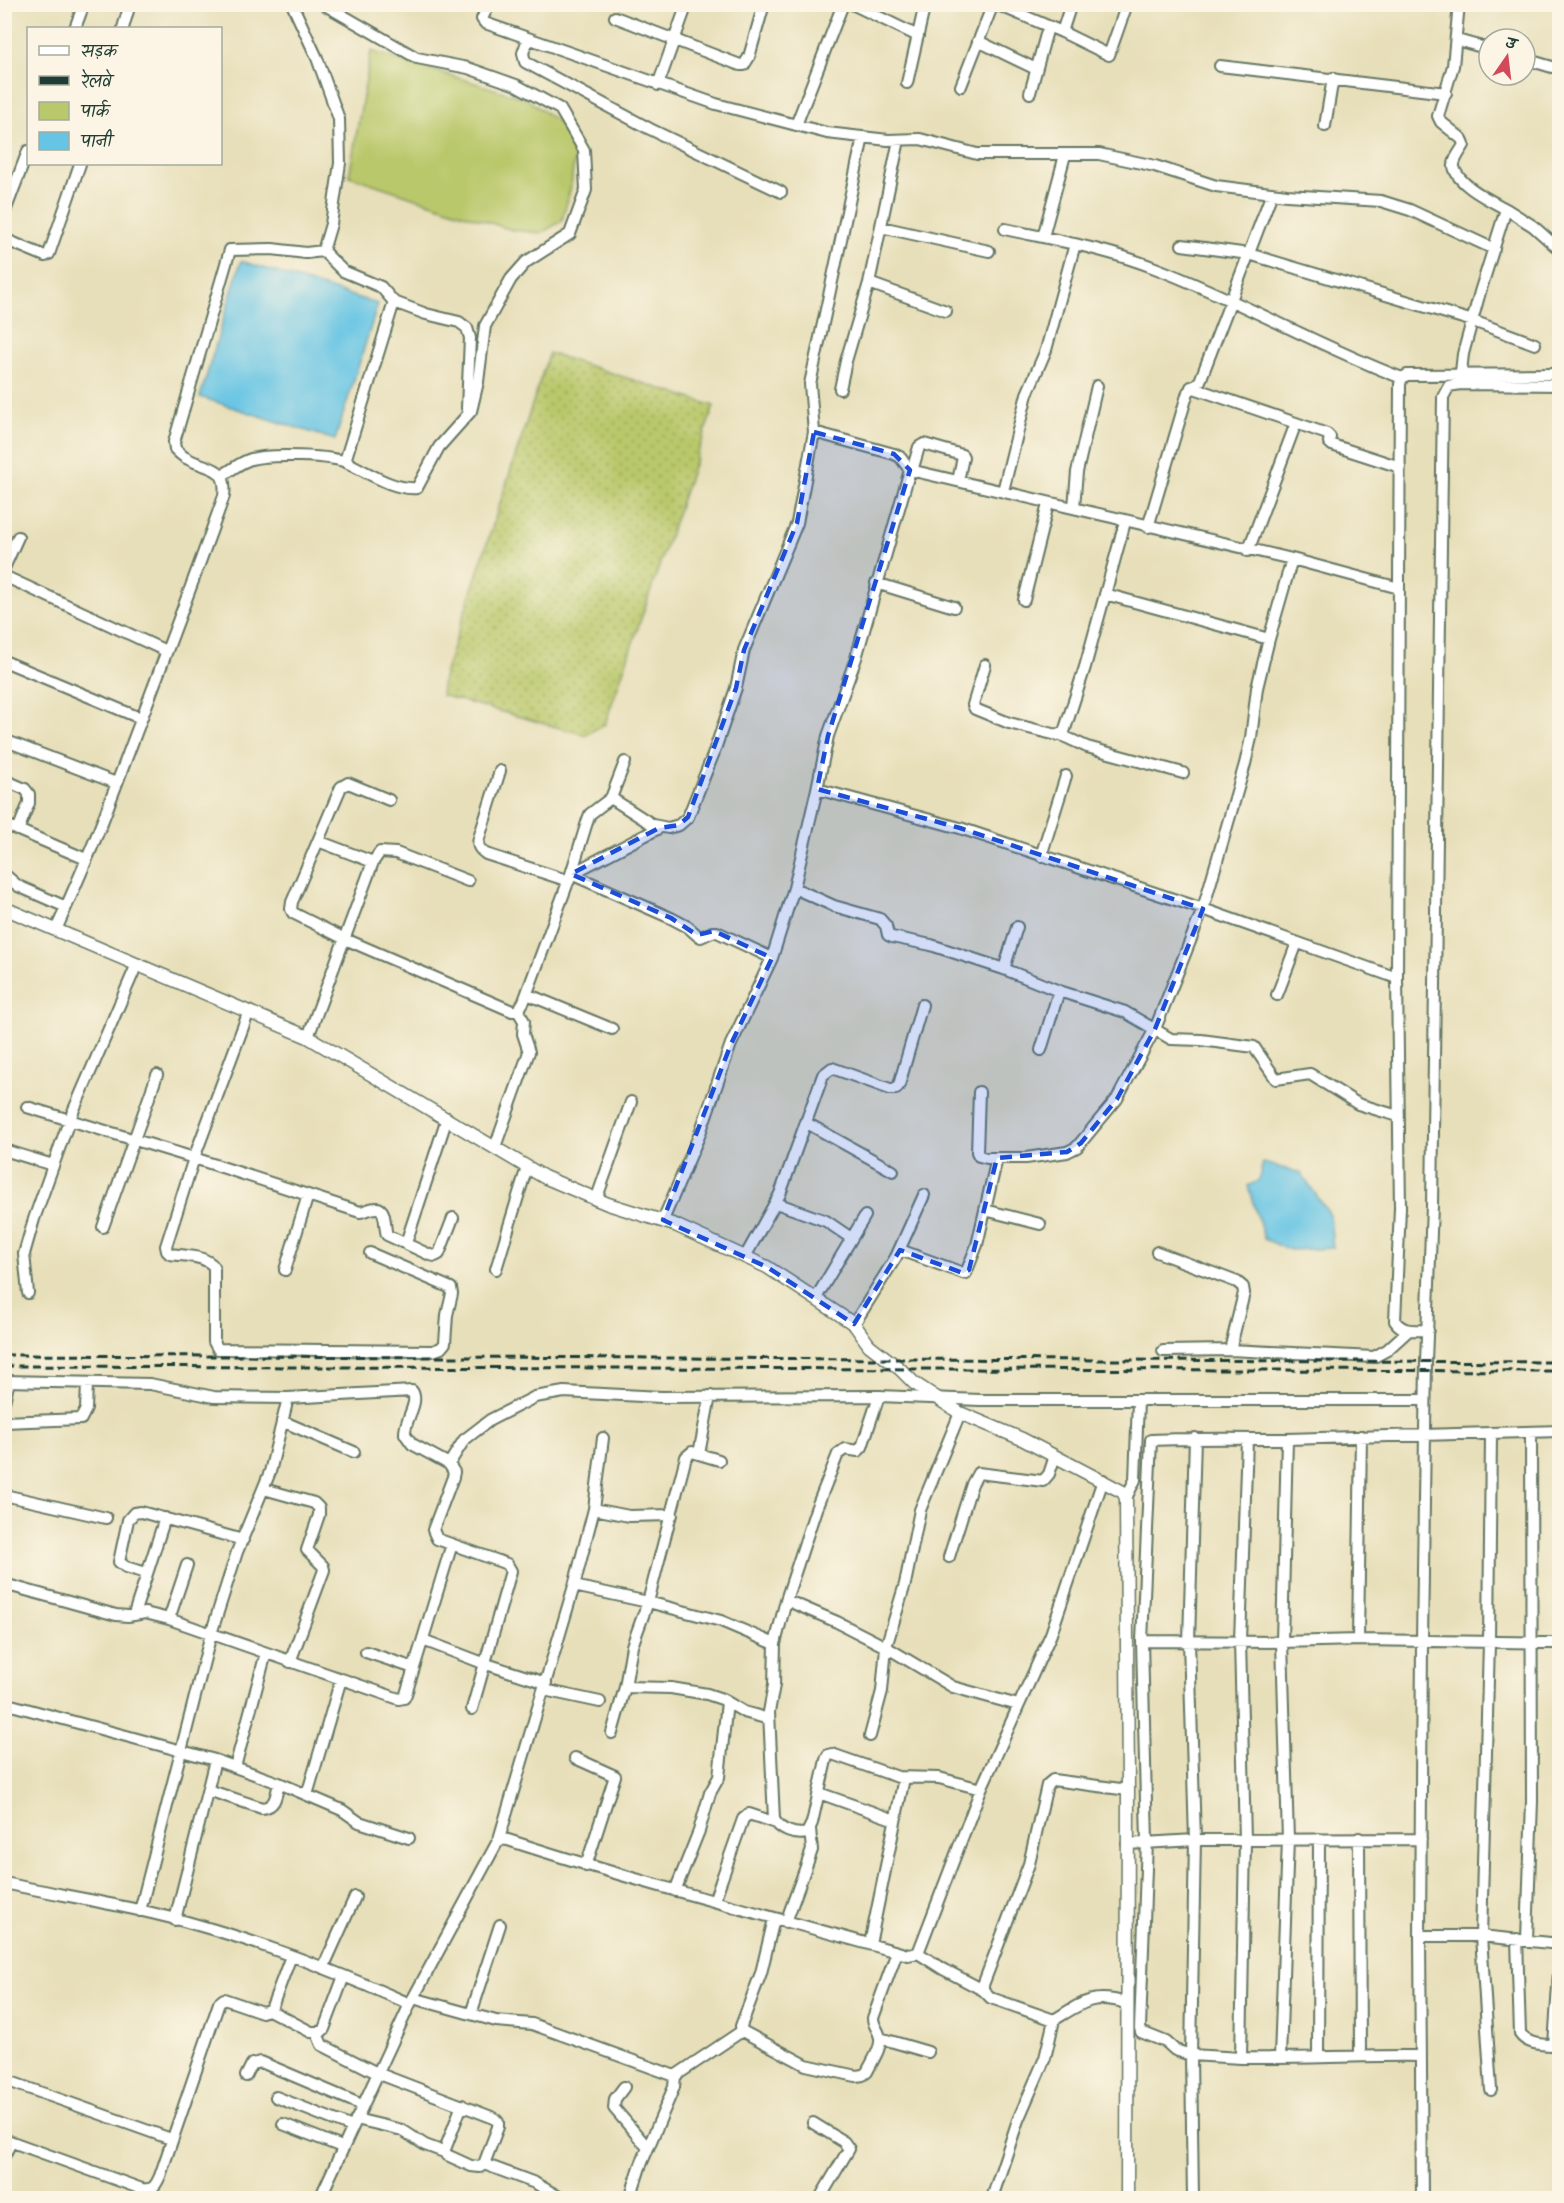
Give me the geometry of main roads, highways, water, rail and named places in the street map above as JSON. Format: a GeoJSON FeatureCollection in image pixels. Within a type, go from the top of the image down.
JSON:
{"type":"FeatureCollection","features":[{"type":"Feature","properties":{"kind":"water"},"geometry":{"type":"Polygon","coordinates":[[[241,261],[378,304],[335,440],[200,397],[241,261]]]}},
{"type":"Feature","properties":{"kind":"water"},"geometry":{"type":"Polygon","coordinates":[[[1263,1163],[1301,1173],[1330,1215],[1333,1248],[1290,1250],[1264,1239],[1248,1186],[1258,1181],[1263,1163]]]}},
{"type":"Feature","properties":{"kind":"railway"},"geometry":{"type":"LineString","coordinates":[[4,1355],[1560,1362]]}},
{"type":"Feature","properties":{"kind":"railway"},"geometry":{"type":"LineString","coordinates":[[4,1366],[1560,1371]]}}]}
